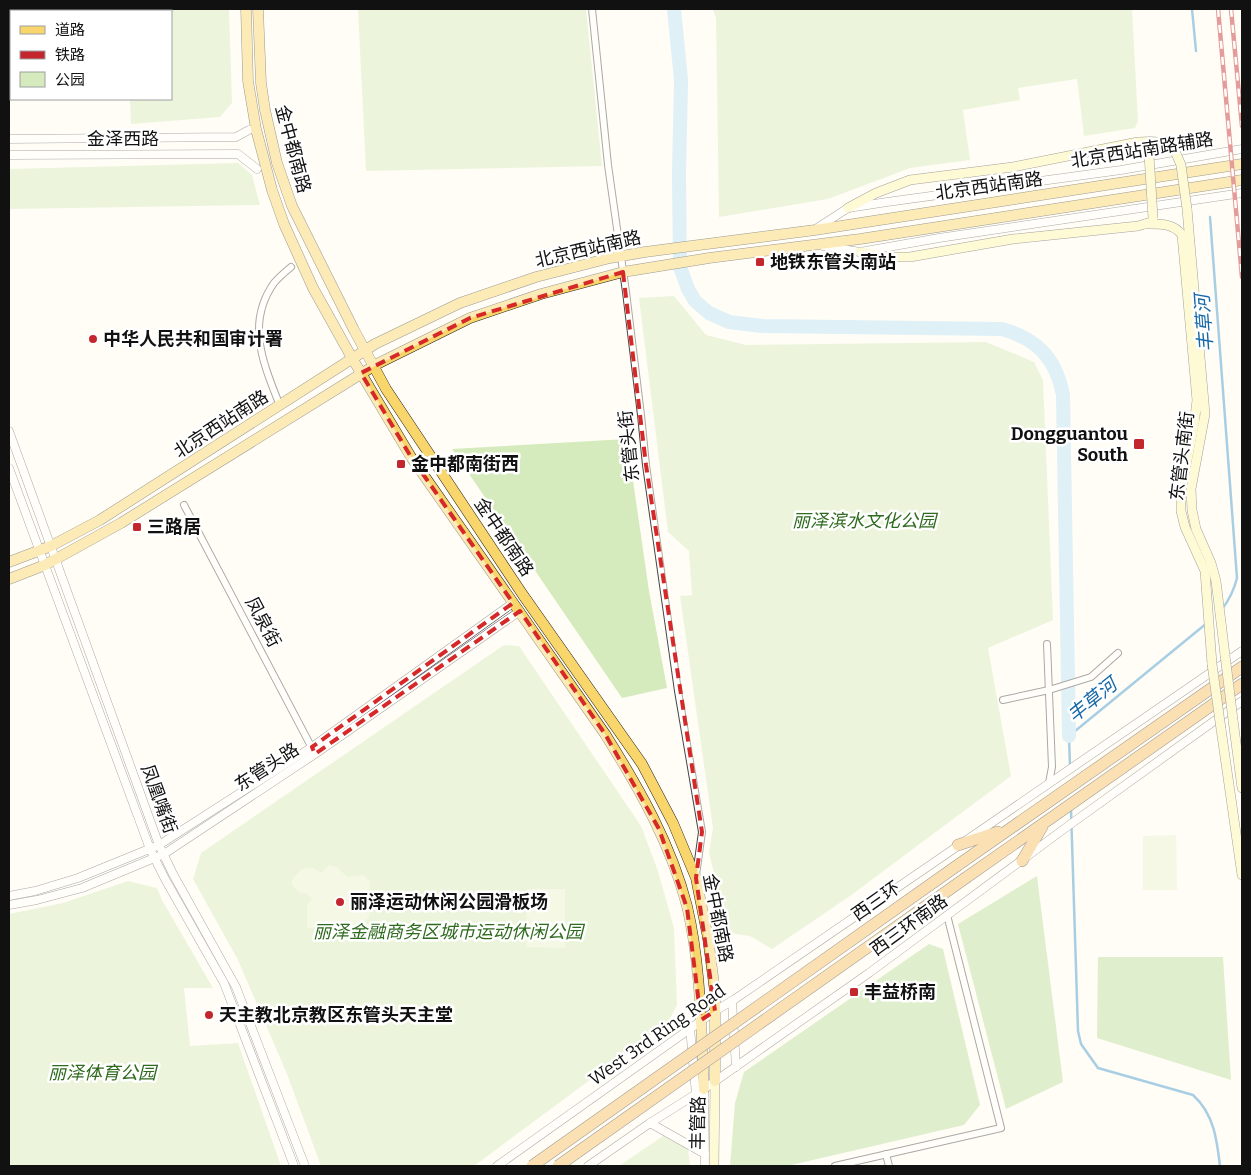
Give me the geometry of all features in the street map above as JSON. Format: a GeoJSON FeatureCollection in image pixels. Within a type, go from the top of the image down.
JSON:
{"type":"FeatureCollection","features":[{"type":"Feature","properties":{"kind":"highway","name":"西三环"},"geometry":{"type":"LineString","coordinates":[[532,1166],[1242,667]]}},
{"type":"Feature","properties":{"kind":"highway","name":"西三环"},"geometry":{"type":"LineString","coordinates":[[558,1166],[1242,684]]}},
{"type":"Feature","properties":{"kind":"highway"},"geometry":{"type":"LineString","coordinates":[[1022,861],[1044,823]]}},
{"type":"Feature","properties":{"kind":"highway"},"geometry":{"type":"LineString","coordinates":[[958,845],[1009,829]]}},
{"type":"Feature","properties":{"kind":"main road","name":"金中都南路"},"geometry":{"type":"LineString","coordinates":[[246,9],[248,81],[256,129],[272,190],[284,224],[313,288],[352,358],[421,471],[606,734],[634,780],[659,829],[680,882],[694,947],[701,1020],[700,1091]]}},
{"type":"Feature","properties":{"kind":"main road","name":"金中都南路"},"geometry":{"type":"LineString","coordinates":[[258,9],[264,101],[272,144],[284,186],[292,206],[373,366],[524,595],[642,764],[673,823],[696,878],[708,938],[715,992],[714,1081]]}},
{"type":"Feature","properties":{"kind":"main road","name":"东管头南街"},"geometry":{"type":"LineString","coordinates":[[848,208],[876,193],[910,180],[1013,167],[1100,148],[1141,142],[1158,141],[1175,151],[1181,165],[1187,209],[1205,414],[1191,488],[1192,510],[1196,529],[1213,572],[1242,788]]}},
{"type":"Feature","properties":{"kind":"main road"},"geometry":{"type":"LineString","coordinates":[[1141,142],[1147,147],[1149,155],[1150,221]]}},
{"type":"Feature","properties":{"kind":"main road","name":"北京西站南路"},"geometry":{"type":"LineString","coordinates":[[9,562],[51,546],[121,508],[385,338],[460,302],[536,277],[620,256],[706,243],[815,230],[1242,164]]}},
{"type":"Feature","properties":{"kind":"main road","name":"北京西站南路"},"geometry":{"type":"LineString","coordinates":[[9,579],[45,565],[121,523],[373,366],[470,318],[540,294],[623,272],[709,258],[816,245],[1242,180]]}},
{"type":"Feature","properties":{"kind":"main road","name":"东管头南街"},"geometry":{"type":"LineString","coordinates":[[860,252],[886,257],[910,257],[1013,239],[1150,221],[1177,228],[1182,235],[1197,400],[1181,492],[1181,511],[1185,527],[1205,570],[1212,664],[1242,875]]}},
{"type":"Feature","properties":{"kind":"main road","name":"丰管路"},"geometry":{"type":"LineString","coordinates":[[714,1081],[714,1166]]}},
{"type":"Feature","properties":{"kind":"street","name":"东管头街"},"geometry":{"type":"LineString","coordinates":[[592,9],[606,146],[647,474],[678,691],[702,832],[696,878]]}},
{"type":"Feature","properties":{"kind":"street","name":"金泽西路"},"geometry":{"type":"LineString","coordinates":[[9,139],[236,137],[249,130]]}},
{"type":"Feature","properties":{"kind":"street","name":"北京西站南路辅路"},"geometry":{"type":"LineString","coordinates":[[815,230],[848,208],[1121,170],[1242,149]]}},
{"type":"Feature","properties":{"kind":"street","name":"金泽西路"},"geometry":{"type":"LineString","coordinates":[[9,155],[238,154],[257,169]]}},
{"type":"Feature","properties":{"kind":"street"},"geometry":{"type":"LineString","coordinates":[[816,245],[860,252],[939,238],[1242,193]]}},
{"type":"Feature","properties":{"kind":"street"},"geometry":{"type":"LineString","coordinates":[[280,406],[265,368],[258,341],[259,322],[265,300],[275,283],[291,267]]}},
{"type":"Feature","properties":{"kind":"street","name":"凤凰嘴街"},"geometry":{"type":"LineString","coordinates":[[9,431],[160,845],[236,987],[305,1166]]}},
{"type":"Feature","properties":{"kind":"street","name":"凤凰嘴街"},"geometry":{"type":"LineString","coordinates":[[9,468],[150,849],[224,983],[294,1166]]}},
{"type":"Feature","properties":{"kind":"street","name":"凤泉街"},"geometry":{"type":"LineString","coordinates":[[184,505],[313,750]]}},
{"type":"Feature","properties":{"kind":"street","name":"东管头路"},"geometry":{"type":"LineString","coordinates":[[9,896],[35,891],[78,878],[160,845],[313,750],[513,603]]}},
{"type":"Feature","properties":{"kind":"street","name":"东管头路"},"geometry":{"type":"LineString","coordinates":[[9,905],[82,888],[164,854],[313,750],[520,612]]}},
{"type":"Feature","properties":{"kind":"street"},"geometry":{"type":"LineString","coordinates":[[1047,644],[1052,767],[1049,783]]}},
{"type":"Feature","properties":{"kind":"street"},"geometry":{"type":"LineString","coordinates":[[958,845],[1242,651]]}},
{"type":"Feature","properties":{"kind":"street"},"geometry":{"type":"LineString","coordinates":[[1003,700],[1049,690],[1091,677],[1118,653]]}},
{"type":"Feature","properties":{"kind":"street","name":"西三环南路"},"geometry":{"type":"LineString","coordinates":[[588,1166],[736,1067],[1242,701]]}},
{"type":"Feature","properties":{"kind":"street","name":"West 3rd Ring Road"},"geometry":{"type":"LineString","coordinates":[[498,1166],[701,1020],[732,1001],[958,845]]}},
{"type":"Feature","properties":{"kind":"street"},"geometry":{"type":"LineString","coordinates":[[835,1166],[1001,1128],[948,915]]}},
{"type":"Feature","properties":{"kind":"street"},"geometry":{"type":"LineString","coordinates":[[732,1001],[736,1067]]}},
{"type":"Feature","properties":{"kind":"street","name":"丰管路"},"geometry":{"type":"LineString","coordinates":[[690,1028],[700,1091],[705,1166]]}},
{"type":"Feature","properties":{"kind":"street"},"geometry":{"type":"LineString","coordinates":[[650,1123],[705,1154]]}},
{"type":"Feature","properties":{"kind":"street"},"geometry":{"type":"LineString","coordinates":[[886,1154],[889,1166]]}},
{"type":"Feature","properties":{"kind":"highlighted area"},"geometry":{"type":"Polygon","coordinates":[[[623,272],[646,465],[702,832],[696,878],[715,1011],[701,1020],[687,908],[659,829],[605,734],[520,611],[315,754],[312,747],[513,603],[411,457],[361,373],[470,318],[623,272]]]}},
{"type":"Feature","properties":{"kind":"green space"},"geometry":{"type":"Polygon","coordinates":[[[229,9],[232,103],[220,117],[131,124],[130,100],[172,100],[172,10],[130,10],[229,9]]]}},
{"type":"Feature","properties":{"kind":"green space"},"geometry":{"type":"Polygon","coordinates":[[[358,9],[586,9],[602,166],[366,171],[358,9]]]}},
{"type":"Feature","properties":{"kind":"green space"},"geometry":{"type":"Polygon","coordinates":[[[713,9],[1132,9],[1138,121],[1135,128],[1084,136],[1077,79],[1018,88],[1020,100],[963,110],[970,160],[910,168],[828,199],[719,217],[716,18],[713,9]]]}},
{"type":"Feature","properties":{"kind":"green space"},"geometry":{"type":"Polygon","coordinates":[[[238,163],[252,175],[260,205],[9,209],[9,169],[238,163]]]}},
{"type":"Feature","properties":{"kind":"green space","name":"丽泽滨水文化公园"},"geometry":{"type":"Polygon","coordinates":[[[674,296],[706,335],[746,345],[986,342],[1034,362],[1043,380],[1053,620],[988,648],[1011,776],[850,896],[772,949],[750,936],[729,933],[709,853],[713,828],[680,596],[692,595],[689,551],[668,532],[639,298],[674,296]]]}},
{"type":"Feature","properties":{"kind":"green space"},"geometry":{"type":"Polygon","coordinates":[[[627,439],[649,591],[667,688],[622,698],[452,449],[627,439]]]}},
{"type":"Feature","properties":{"kind":"green space","name":"丽泽金融商务区城市运动休闲公园"},"geometry":{"type":"Polygon","coordinates":[[[504,645],[519,646],[641,826],[658,871],[674,928],[677,1005],[668,1022],[474,1166],[321,1166],[287,1074],[238,960],[193,879],[201,853],[504,645]]]}},
{"type":"Feature","properties":{"kind":"green space"},"geometry":{"type":"Polygon","coordinates":[[[1176,835],[1177,890],[1143,890],[1143,836],[1176,835]]]}},
{"type":"Feature","properties":{"kind":"green space","name":"丽泽运动休闲公园滑板场"},"geometry":{"type":"Polygon","coordinates":[[[329,865],[337,867],[347,877],[364,875],[370,882],[369,917],[352,932],[351,940],[345,940],[348,930],[342,924],[330,924],[330,928],[307,928],[307,904],[312,899],[306,893],[300,893],[292,885],[292,880],[302,869],[308,867],[321,873],[329,865]]]}},
{"type":"Feature","properties":{"kind":"green space"},"geometry":{"type":"Polygon","coordinates":[[[1037,876],[1063,1082],[1006,1109],[958,924],[1037,876]]]}},
{"type":"Feature","properties":{"kind":"green space","name":"丽泽体育公园"},"geometry":{"type":"Polygon","coordinates":[[[128,881],[157,888],[162,900],[213,988],[184,988],[190,1046],[238,1043],[281,1166],[9,1166],[9,914],[63,903],[128,881]]]}},
{"type":"Feature","properties":{"kind":"green space"},"geometry":{"type":"Polygon","coordinates":[[[527,889],[565,889],[565,948],[526,947],[527,889]]]}},
{"type":"Feature","properties":{"kind":"green space"},"geometry":{"type":"Polygon","coordinates":[[[929,944],[943,949],[980,1105],[964,1125],[787,1166],[730,1166],[735,1103],[744,1072],[929,944]]]}},
{"type":"Feature","properties":{"kind":"green space"},"geometry":{"type":"Polygon","coordinates":[[[1098,957],[1223,957],[1231,1080],[1097,1038],[1098,957]]]}},
{"type":"Feature","properties":{"kind":"green space"},"geometry":{"type":"Polygon","coordinates":[[[663,1136],[688,1148],[690,1166],[619,1166],[663,1136]]]}},
{"type":"Feature","properties":{"kind":"waterway"},"geometry":{"type":"LineString","coordinates":[[674,9],[681,80],[680,267],[688,289],[695,301],[709,313],[729,322],[762,326],[1002,329],[1025,338],[1050,360],[1060,382],[1063,395],[1069,736]]}},
{"type":"Feature","properties":{"kind":"waterway","name":"丰草河"},"geometry":{"type":"LineString","coordinates":[[1192,9],[1196,51]]}},
{"type":"Feature","properties":{"kind":"waterway","name":"丰草河"},"geometry":{"type":"LineString","coordinates":[[1210,217],[1237,578],[1235,586],[1222,609]]}},
{"type":"Feature","properties":{"kind":"waterway","name":"丰草河"},"geometry":{"type":"LineString","coordinates":[[1070,767],[1069,736],[1207,623]]}},
{"type":"Feature","properties":{"kind":"waterway","name":"丰草河"},"geometry":{"type":"LineString","coordinates":[[1071,810],[1078,1031],[1081,1044],[1098,1068],[1193,1095],[1206,1110],[1210,1119],[1216,1137],[1220,1166]]}},
{"type":"Feature","properties":{"kind":"railway"},"geometry":{"type":"LineString","coordinates":[[1218,9],[1242,277]]}},
{"type":"Feature","properties":{"kind":"railway"},"geometry":{"type":"LineString","coordinates":[[1231,9],[1242,126]]}},
{"type":"Feature","properties":{"kind":"place","name":"地铁东管头南站"},"geometry":{"type":"Point","coordinates":[760,262]}},
{"type":"Feature","properties":{"kind":"place","name":"中华人民共和国审计署"},"geometry":{"type":"Point","coordinates":[93,339]}},
{"type":"Feature","properties":{"kind":"place","name":"Dongguantou South"},"geometry":{"type":"Point","coordinates":[1139,444]}},
{"type":"Feature","properties":{"kind":"place","name":"金中都南街西"},"geometry":{"type":"Point","coordinates":[401,464]}},
{"type":"Feature","properties":{"kind":"place","name":"三路居"},"geometry":{"type":"Point","coordinates":[137,527]}},
{"type":"Feature","properties":{"kind":"place","name":"丽泽运动休闲公园滑板场"},"geometry":{"type":"Point","coordinates":[340,902]}},
{"type":"Feature","properties":{"kind":"place","name":"丰益桥南"},"geometry":{"type":"Point","coordinates":[854,992]}},
{"type":"Feature","properties":{"kind":"place","name":"天主教北京教区东管头天主堂"},"geometry":{"type":"Point","coordinates":[209,1015]}}]}
